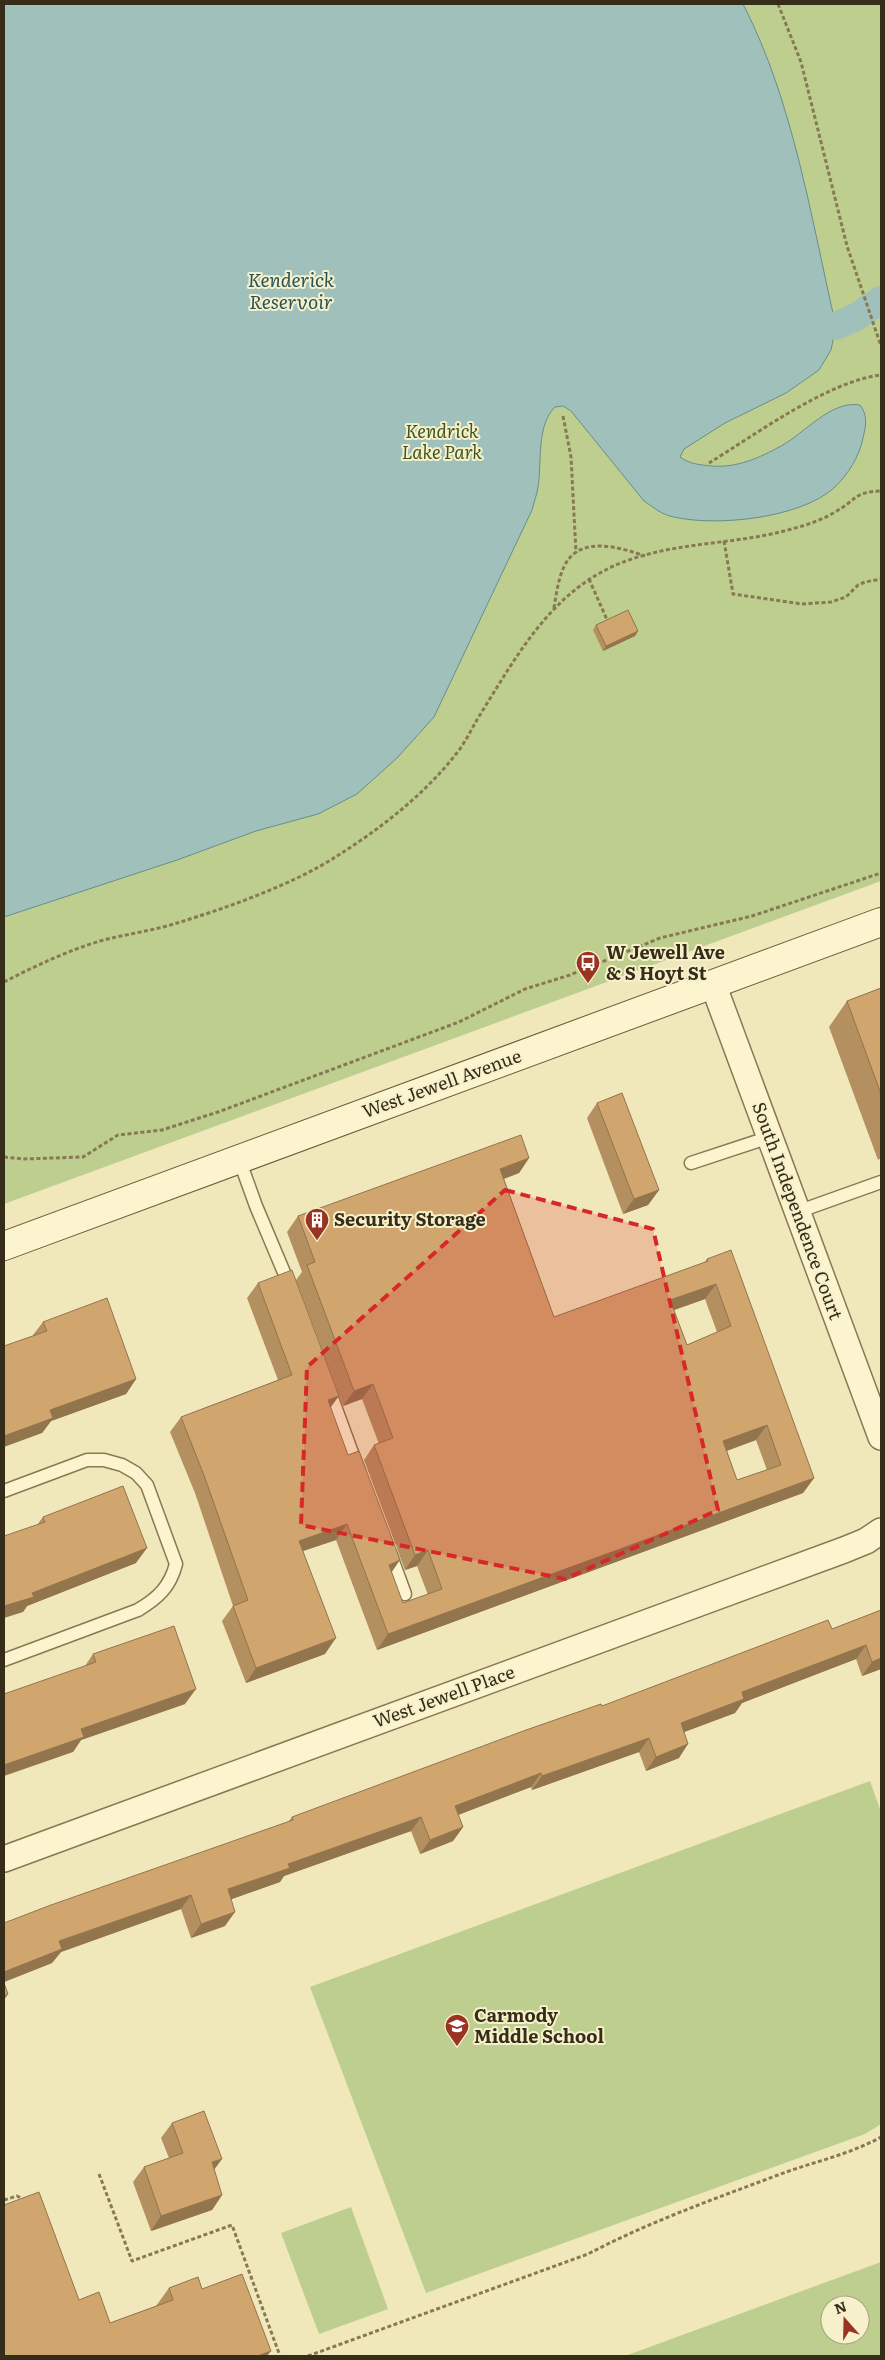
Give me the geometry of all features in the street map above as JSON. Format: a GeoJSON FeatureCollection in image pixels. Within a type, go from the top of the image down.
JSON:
{"type":"FeatureCollection","features":[{"type":"Feature","properties":{"kind":"main road","name":"West Jewell Avenue"},"geometry":{"type":"LineString","coordinates":[[4,1246],[881,922]]}},
{"type":"Feature","properties":{"kind":"street","name":"South Independence Court"},"geometry":{"type":"LineString","coordinates":[[713,984],[881,1437]]}},
{"type":"Feature","properties":{"kind":"street","name":"West Jewell Place"},"geometry":{"type":"LineString","coordinates":[[4,1859],[844,1550],[866,1541],[881,1531]]}},
{"type":"Feature","properties":{"kind":"lane"},"geometry":{"type":"LineString","coordinates":[[691,1164],[770,1137]]}},
{"type":"Feature","properties":{"kind":"lane"},"geometry":{"type":"LineString","coordinates":[[239,1159],[296,1303]]}},
{"type":"Feature","properties":{"kind":"lane"},"geometry":{"type":"LineString","coordinates":[[798,1212],[881,1182]]}},
{"type":"Feature","properties":{"kind":"lane"},"geometry":{"type":"LineString","coordinates":[[323,1376],[364,1485]]}},
{"type":"Feature","properties":{"kind":"lane"},"geometry":{"type":"LineString","coordinates":[[4,1491],[87,1460],[104,1460],[122,1464],[136,1473],[147,1485],[176,1564],[166,1589],[154,1600],[138,1610],[4,1660]]}},
{"type":"Feature","properties":{"kind":"lane"},"geometry":{"type":"LineString","coordinates":[[385,1539],[405,1594]]}},
{"type":"Feature","properties":{"kind":"path"},"geometry":{"type":"LineString","coordinates":[[778,4],[801,62],[847,246],[881,346]]}},
{"type":"Feature","properties":{"kind":"path"},"geometry":{"type":"LineString","coordinates":[[709,463],[798,408],[844,386],[881,375]]}},
{"type":"Feature","properties":{"kind":"path"},"geometry":{"type":"LineString","coordinates":[[563,416],[571,457],[576,553]]}},
{"type":"Feature","properties":{"kind":"path"},"geometry":{"type":"LineString","coordinates":[[4,982],[71,951],[102,941],[177,924],[300,877],[377,830],[424,788],[456,754],[535,628],[554,608],[590,579],[617,564],[685,546],[774,533],[812,523],[837,512],[857,495],[881,491]]}},
{"type":"Feature","properties":{"kind":"path"},"geometry":{"type":"LineString","coordinates":[[724,541],[733,594],[802,604],[831,602],[846,598],[858,585],[881,579]]}},
{"type":"Feature","properties":{"kind":"path"},"geometry":{"type":"LineString","coordinates":[[554,608],[563,568],[582,549],[598,545],[614,546],[646,556]]}},
{"type":"Feature","properties":{"kind":"path"},"geometry":{"type":"LineString","coordinates":[[590,579],[608,622]]}},
{"type":"Feature","properties":{"kind":"path"},"geometry":{"type":"LineString","coordinates":[[4,1157],[22,1159],[83,1157],[118,1135],[162,1130],[218,1112],[459,1022],[526,989],[582,970],[660,938],[752,916],[881,873]]}},
{"type":"Feature","properties":{"kind":"path"},"geometry":{"type":"LineString","coordinates":[[582,970],[588,984]]}},
{"type":"Feature","properties":{"kind":"path"},"geometry":{"type":"LineString","coordinates":[[308,2356],[588,2254],[626,2234],[780,2174],[861,2148],[881,2137]]}},
{"type":"Feature","properties":{"kind":"path"},"geometry":{"type":"LineString","coordinates":[[99,2174],[132,2261],[232,2225],[280,2356]]}},
{"type":"Feature","properties":{"kind":"path"},"geometry":{"type":"LineString","coordinates":[[4,2200],[17,2196],[24,2200],[26,2207]]}},
{"type":"Feature","properties":{"kind":"highlighted area"},"geometry":{"type":"Polygon","coordinates":[[[505,1190],[653,1229],[718,1510],[565,1579],[301,1525],[307,1367],[505,1190]]]}},
{"type":"Feature","properties":{"kind":"green space","name":"Kenderick Reservoir"},"geometry":{"type":"Polygon","coordinates":[[[4,4],[881,4],[881,881],[4,1204],[4,4]]]}},
{"type":"Feature","properties":{"kind":"green space"},"geometry":{"type":"Polygon","coordinates":[[[870,1781],[881,1812],[881,2124],[865,2134],[426,2293],[310,1987],[870,1781]]]}},
{"type":"Feature","properties":{"kind":"green space"},"geometry":{"type":"Polygon","coordinates":[[[351,2207],[388,2309],[319,2334],[281,2233],[351,2207]]]}},
{"type":"Feature","properties":{"kind":"green space"},"geometry":{"type":"Polygon","coordinates":[[[881,2262],[881,2356],[625,2356],[881,2262]]]}},
{"type":"Feature","properties":{"kind":"water","name":"Kenderick Reservoir"},"geometry":{"type":"Polygon","coordinates":[[[4,4],[743,4],[761,42],[776,81],[788,121],[809,203],[836,326],[831,350],[819,370],[786,393],[725,423],[684,449],[680,457],[699,465],[721,466],[739,464],[781,446],[839,407],[860,405],[865,417],[864,434],[859,452],[853,464],[835,487],[820,498],[781,513],[735,520],[713,521],[674,517],[662,513],[644,501],[571,411],[563,406],[555,407],[549,415],[542,434],[538,487],[532,510],[434,717],[397,758],[357,794],[318,814],[256,831],[177,860],[4,917],[4,4]]]}},
{"type":"Feature","properties":{"kind":"building"},"geometry":{"type":"Polygon","coordinates":[[[628,610],[638,631],[606,646],[596,625],[628,610]]]}},
{"type":"Feature","properties":{"kind":"building"},"geometry":{"type":"Polygon","coordinates":[[[881,988],[881,1094],[847,1001],[881,988]]]}},
{"type":"Feature","properties":{"kind":"building"},"geometry":{"type":"Polygon","coordinates":[[[622,1093],[659,1190],[634,1199],[597,1103],[622,1093]]]}},
{"type":"Feature","properties":{"kind":"building"},"geometry":{"type":"Polygon","coordinates":[[[521,1135],[529,1158],[500,1169],[554,1317],[708,1261],[707,1259],[731,1250],[814,1478],[388,1634],[347,1524],[299,1541],[336,1638],[256,1668],[233,1606],[248,1600],[205,1478],[181,1417],[292,1375],[258,1283],[292,1270],[339,1396],[328,1400],[348,1455],[359,1451],[400,1560],[389,1565],[403,1603],[442,1589],[428,1550],[415,1555],[374,1445],[393,1438],[373,1384],[354,1391],[307,1265],[315,1262],[298,1216],[521,1135]],[[716,1284],[670,1300],[687,1345],[731,1326],[716,1284]],[[767,1425],[723,1441],[737,1480],[781,1465],[767,1425]]]}},
{"type":"Feature","properties":{"kind":"building"},"geometry":{"type":"Polygon","coordinates":[[[107,1298],[136,1379],[50,1410],[53,1418],[4,1436],[4,1346],[47,1331],[43,1322],[107,1298]]]}},
{"type":"Feature","properties":{"kind":"building"},"geometry":{"type":"Polygon","coordinates":[[[123,1486],[147,1548],[32,1593],[34,1597],[4,1606],[4,1536],[45,1522],[43,1517],[123,1486]]]}},
{"type":"Feature","properties":{"kind":"building"},"geometry":{"type":"Polygon","coordinates":[[[881,1610],[881,1658],[872,1662],[866,1645],[742,1692],[744,1699],[681,1723],[688,1744],[656,1757],[649,1738],[542,1776],[541,1773],[455,1806],[463,1827],[430,1840],[421,1817],[288,1864],[290,1868],[228,1889],[235,1912],[201,1924],[191,1895],[59,1941],[62,1949],[4,1972],[4,1923],[293,1820],[292,1817],[526,1730],[601,1704],[602,1706],[828,1620],[832,1629],[881,1610]]]}},
{"type":"Feature","properties":{"kind":"building"},"geometry":{"type":"Polygon","coordinates":[[[174,1626],[196,1689],[81,1729],[84,1737],[4,1765],[4,1694],[96,1662],[93,1654],[174,1626]]]}},
{"type":"Feature","properties":{"kind":"building"},"geometry":{"type":"Polygon","coordinates":[[[4,1983],[8,1994],[4,1996],[4,1983]]]}},
{"type":"Feature","properties":{"kind":"building"},"geometry":{"type":"Polygon","coordinates":[[[204,2111],[222,2159],[212,2162],[222,2195],[161,2216],[144,2167],[183,2153],[172,2123],[204,2111]]]}},
{"type":"Feature","properties":{"kind":"building"},"geometry":{"type":"Polygon","coordinates":[[[39,2192],[79,2300],[99,2292],[110,2323],[173,2300],[169,2288],[198,2277],[202,2289],[242,2274],[271,2351],[260,2356],[4,2356],[4,2205],[39,2192]]]}},
{"type":"Feature","properties":{"kind":"waterway"},"geometry":{"type":"LineString","coordinates":[[836,326],[856,317],[881,300]]}},
{"type":"Feature","properties":{"kind":"place","name":"W Jewell Ave & S Hoyt St"},"geometry":{"type":"Point","coordinates":[588,984]}},
{"type":"Feature","properties":{"kind":"place","name":"Security Storage"},"geometry":{"type":"Point","coordinates":[317,1241]}},
{"type":"Feature","properties":{"kind":"place","name":"Carmody Middle School"},"geometry":{"type":"Point","coordinates":[457,2047]}},
{"type":"Feature","properties":{"kind":"park label","name":"Kendrick Lake Park"},"geometry":{"type":"Point","coordinates":[442,442]}}]}
